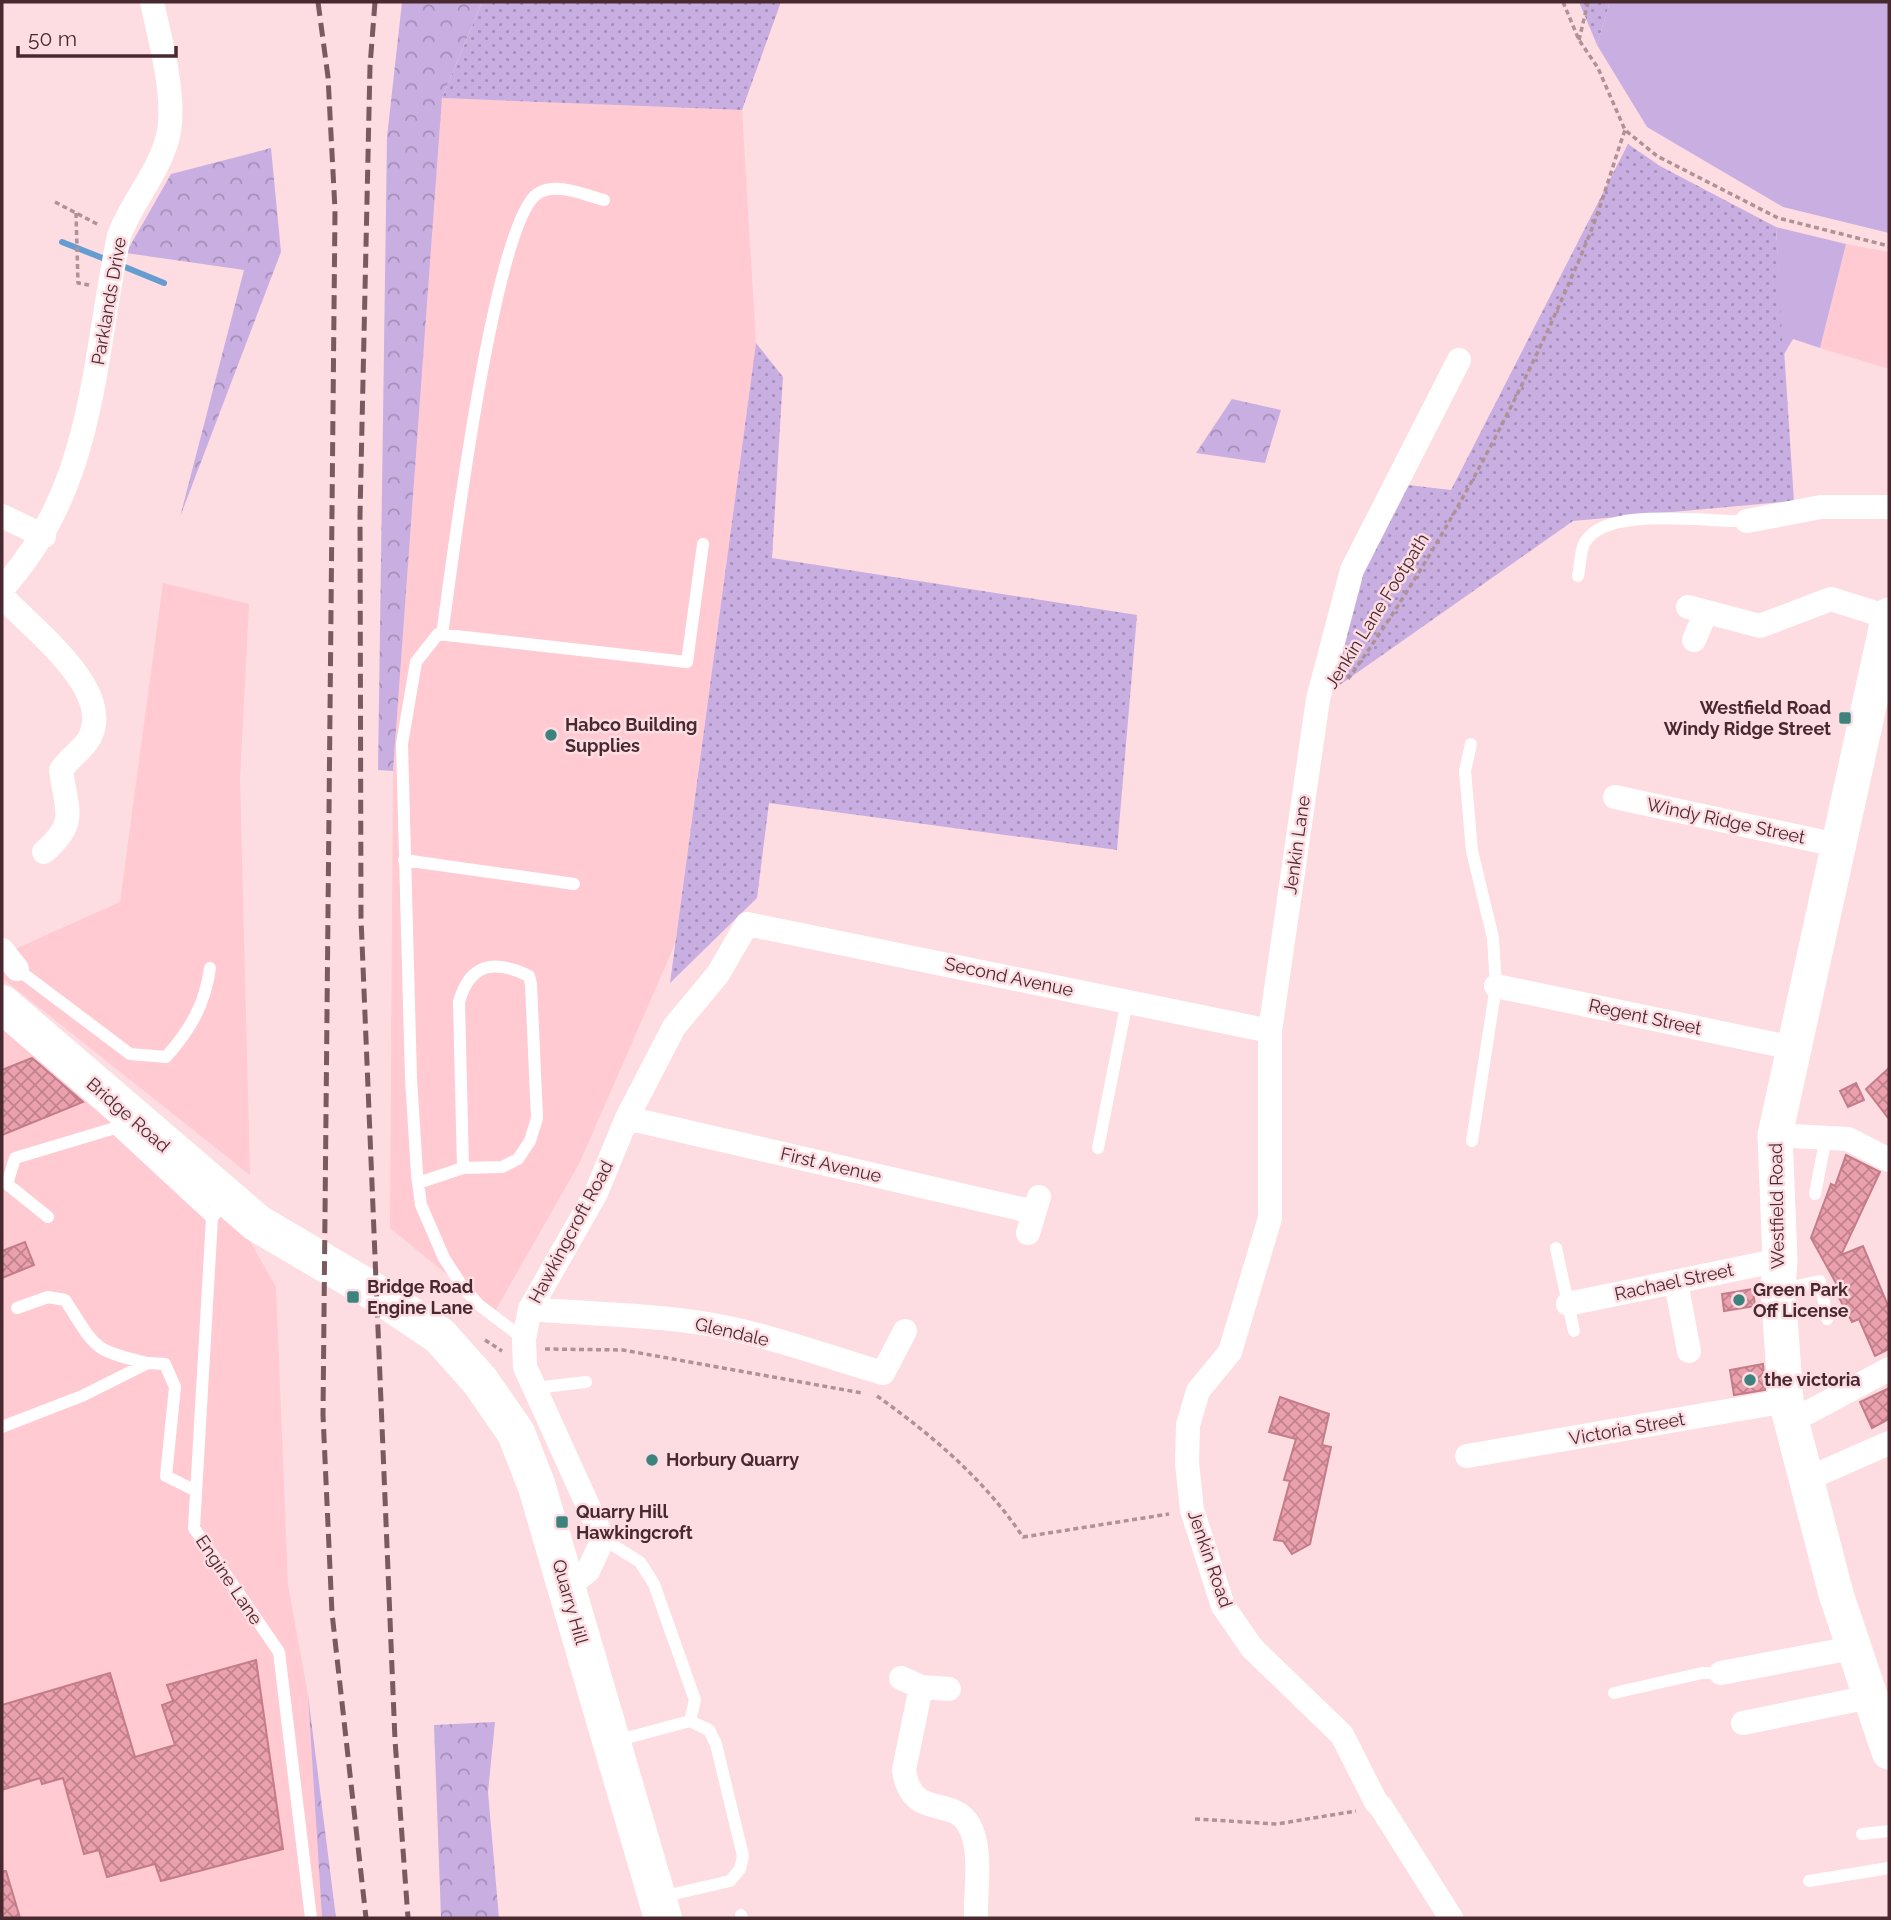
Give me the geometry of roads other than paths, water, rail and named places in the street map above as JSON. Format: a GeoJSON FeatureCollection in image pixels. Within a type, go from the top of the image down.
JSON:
{"type":"FeatureCollection","features":[{"type":"Feature","properties":{"kind":"highway","name":"Bridge Road"},"geometry":{"type":"LineString","coordinates":[[2,1004],[219,1208],[257,1223]]}},
{"type":"Feature","properties":{"kind":"highway","name":"Quarry Hill"},"geometry":{"type":"LineString","coordinates":[[257,1223],[381,1296],[440,1336],[480,1381],[516,1433],[537,1486],[660,1908]]}},
{"type":"Feature","properties":{"kind":"main road","name":"Westfield Road"},"geometry":{"type":"LineString","coordinates":[[1889,616],[1775,1135],[1779,1275],[1789,1411],[1805,1480],[1852,1648],[1889,1752]]}},
{"type":"Feature","properties":{"kind":"street","name":"Parklands Drive"},"geometry":{"type":"LineString","coordinates":[[2,590],[25,564],[44,536],[62,501],[82,444],[119,236],[128,211],[158,163],[167,138],[169,103],[152,2]]}},
{"type":"Feature","properties":{"kind":"street","name":"Jenkin Lane"},"geometry":{"type":"LineString","coordinates":[[1230,1352],[1270,1218],[1270,1031],[1318,699],[1352,570],[1458,360]]}},
{"type":"Feature","properties":{"kind":"street"},"geometry":{"type":"LineString","coordinates":[[1747,521],[1821,507],[1889,507]]}},
{"type":"Feature","properties":{"kind":"street"},"geometry":{"type":"LineString","coordinates":[[2,516],[44,536]]}},
{"type":"Feature","properties":{"kind":"street"},"geometry":{"type":"LineString","coordinates":[[2,596],[82,677],[93,706],[94,724],[90,738],[61,770],[67,825],[62,836],[44,852]]}},
{"type":"Feature","properties":{"kind":"street"},"geometry":{"type":"LineString","coordinates":[[1694,640],[1697,610],[1760,626],[1831,598],[1889,616]]}},
{"type":"Feature","properties":{"kind":"street","name":"Windy Ridge Street"},"geometry":{"type":"LineString","coordinates":[[1615,797],[1837,845]]}},
{"type":"Feature","properties":{"kind":"street","name":"Second Avenue"},"geometry":{"type":"LineString","coordinates":[[747,924],[1270,1031]]}},
{"type":"Feature","properties":{"kind":"street","name":"Hawkingcroft Road"},"geometry":{"type":"LineString","coordinates":[[603,1539],[525,1367],[523,1344],[530,1309],[596,1193],[627,1118],[674,1027],[718,974],[747,924]]}},
{"type":"Feature","properties":{"kind":"street","name":"Regent Street"},"geometry":{"type":"LineString","coordinates":[[1496,986],[1793,1048]]}},
{"type":"Feature","properties":{"kind":"street","name":"First Avenue"},"geometry":{"type":"LineString","coordinates":[[627,1118],[1034,1214]]}},
{"type":"Feature","properties":{"kind":"street"},"geometry":{"type":"LineString","coordinates":[[1775,1135],[1848,1139],[1889,1160]]}},
{"type":"Feature","properties":{"kind":"street","name":"Rachael Street"},"geometry":{"type":"LineString","coordinates":[[1568,1304],[1676,1283],[1779,1275]]}},
{"type":"Feature","properties":{"kind":"street"},"geometry":{"type":"LineString","coordinates":[[1676,1283],[1689,1351]]}},
{"type":"Feature","properties":{"kind":"street","name":"Glendale"},"geometry":{"type":"LineString","coordinates":[[530,1309],[595,1315],[642,1314],[733,1329],[883,1373],[905,1331]]}},
{"type":"Feature","properties":{"kind":"street","name":"Jenkin Road"},"geometry":{"type":"LineString","coordinates":[[1230,1352],[1198,1391],[1188,1425],[1187,1463],[1192,1510],[1223,1606],[1252,1648],[1342,1735],[1376,1802],[1451,1918]]}},
{"type":"Feature","properties":{"kind":"street","name":"Victoria Street"},"geometry":{"type":"LineString","coordinates":[[1467,1456],[1789,1411],[1889,1369]]}},
{"type":"Feature","properties":{"kind":"street"},"geometry":{"type":"LineString","coordinates":[[1805,1480],[1889,1443]]}},
{"type":"Feature","properties":{"kind":"street"},"geometry":{"type":"LineString","coordinates":[[566,1588],[588,1571],[603,1539]]}},
{"type":"Feature","properties":{"kind":"street"},"geometry":{"type":"LineString","coordinates":[[1721,1673],[1852,1648]]}},
{"type":"Feature","properties":{"kind":"street"},"geometry":{"type":"LineString","coordinates":[[949,1689],[911,1683],[905,1782],[919,1802],[962,1815],[969,1825],[976,1855],[976,1918]]}},
{"type":"Feature","properties":{"kind":"street"},"geometry":{"type":"LineString","coordinates":[[1744,1723],[1870,1697]]}},
{"type":"Feature","properties":{"kind":"lane"},"geometry":{"type":"LineString","coordinates":[[442,635],[486,349],[507,254],[519,219],[528,202],[545,189],[554,188],[604,200]]}},
{"type":"Feature","properties":{"kind":"lane"},"geometry":{"type":"LineString","coordinates":[[1578,576],[1584,544],[1603,528],[1628,521],[1657,519],[1747,521]]}},
{"type":"Feature","properties":{"kind":"lane"},"geometry":{"type":"LineString","coordinates":[[523,1344],[461,1286],[444,1258],[421,1205],[411,1079],[402,744],[415,662],[438,635],[442,635],[687,662],[703,544]]}},
{"type":"Feature","properties":{"kind":"lane"},"geometry":{"type":"LineString","coordinates":[[1471,744],[1465,771],[1472,851],[1493,938],[1496,986],[1472,1141]]}},
{"type":"Feature","properties":{"kind":"lane"},"geometry":{"type":"LineString","coordinates":[[404,860],[574,884]]}},
{"type":"Feature","properties":{"kind":"lane"},"geometry":{"type":"LineString","coordinates":[[9,960],[130,1054],[146,1057],[166,1057],[195,1021],[205,996],[210,968]]}},
{"type":"Feature","properties":{"kind":"lane"},"geometry":{"type":"LineString","coordinates":[[418,1183],[463,1168],[502,1167],[518,1159],[530,1141],[537,1118],[531,984],[529,976],[502,966],[476,971],[464,983],[459,1002],[463,1168]]}},
{"type":"Feature","properties":{"kind":"lane"},"geometry":{"type":"LineString","coordinates":[[1098,1148],[1127,1001]]}},
{"type":"Feature","properties":{"kind":"lane"},"geometry":{"type":"LineString","coordinates":[[48,1217],[7,1184],[15,1158],[115,1128],[219,1208]]}},
{"type":"Feature","properties":{"kind":"lane"},"geometry":{"type":"LineString","coordinates":[[1815,1194],[1826,1137]]}},
{"type":"Feature","properties":{"kind":"lane","name":"Engine Lane"},"geometry":{"type":"LineString","coordinates":[[219,1208],[194,1528],[279,1652],[311,1918]]}},
{"type":"Feature","properties":{"kind":"lane"},"geometry":{"type":"LineString","coordinates":[[1556,1248],[1574,1331]]}},
{"type":"Feature","properties":{"kind":"lane"},"geometry":{"type":"LineString","coordinates":[[1779,1275],[1820,1281],[1827,1319]]}},
{"type":"Feature","properties":{"kind":"lane"},"geometry":{"type":"LineString","coordinates":[[17,1308],[48,1297],[65,1300],[91,1342],[111,1355],[165,1364],[175,1388],[166,1476],[195,1491]]}},
{"type":"Feature","properties":{"kind":"lane"},"geometry":{"type":"LineString","coordinates":[[2,1427],[116,1380],[148,1363]]}},
{"type":"Feature","properties":{"kind":"lane"},"geometry":{"type":"LineString","coordinates":[[535,1388],[586,1382]]}},
{"type":"Feature","properties":{"kind":"lane"},"geometry":{"type":"LineString","coordinates":[[603,1539],[640,1562],[654,1584],[695,1700],[690,1721]]}},
{"type":"Feature","properties":{"kind":"lane"},"geometry":{"type":"LineString","coordinates":[[1614,1692],[1702,1673],[1721,1673]]}},
{"type":"Feature","properties":{"kind":"lane"},"geometry":{"type":"LineString","coordinates":[[612,1742],[690,1721],[709,1730],[716,1744],[743,1856],[740,1869],[730,1881],[660,1908]]}},
{"type":"Feature","properties":{"kind":"lane"},"geometry":{"type":"LineString","coordinates":[[1862,1834],[1889,1831]]}},
{"type":"Feature","properties":{"kind":"lane"},"geometry":{"type":"LineString","coordinates":[[1809,1881],[1889,1868]]}},
{"type":"Feature","properties":{"kind":"waterway"},"geometry":{"type":"LineString","coordinates":[[62,242],[110,261]]}},
{"type":"Feature","properties":{"kind":"waterway"},"geometry":{"type":"LineString","coordinates":[[120,265],[164,283]]}},
{"type":"Feature","properties":{"kind":"railway"},"geometry":{"type":"LineString","coordinates":[[318,2],[328,77],[335,210],[323,1415],[332,1613],[366,1918]]}},
{"type":"Feature","properties":{"kind":"railway"},"geometry":{"type":"LineString","coordinates":[[375,2],[370,66],[360,515],[361,918],[395,1740],[408,1918]]}},
{"type":"Feature","properties":{"kind":"place","name":"Westfield Road Windy Ridge Street"},"geometry":{"type":"Point","coordinates":[1845,718]}},
{"type":"Feature","properties":{"kind":"place","name":"Habco Building Supplies"},"geometry":{"type":"Point","coordinates":[551,735]}},
{"type":"Feature","properties":{"kind":"place","name":"Bridge Road Engine Lane"},"geometry":{"type":"Point","coordinates":[353,1297]}},
{"type":"Feature","properties":{"kind":"place","name":"Green Park Off License"},"geometry":{"type":"Point","coordinates":[1739,1300]}},
{"type":"Feature","properties":{"kind":"place","name":"the victoria"},"geometry":{"type":"Point","coordinates":[1750,1380]}},
{"type":"Feature","properties":{"kind":"place","name":"Horbury Quarry"},"geometry":{"type":"Point","coordinates":[652,1460]}},
{"type":"Feature","properties":{"kind":"place","name":"Quarry Hill Hawkingcroft"},"geometry":{"type":"Point","coordinates":[562,1522]}}]}
